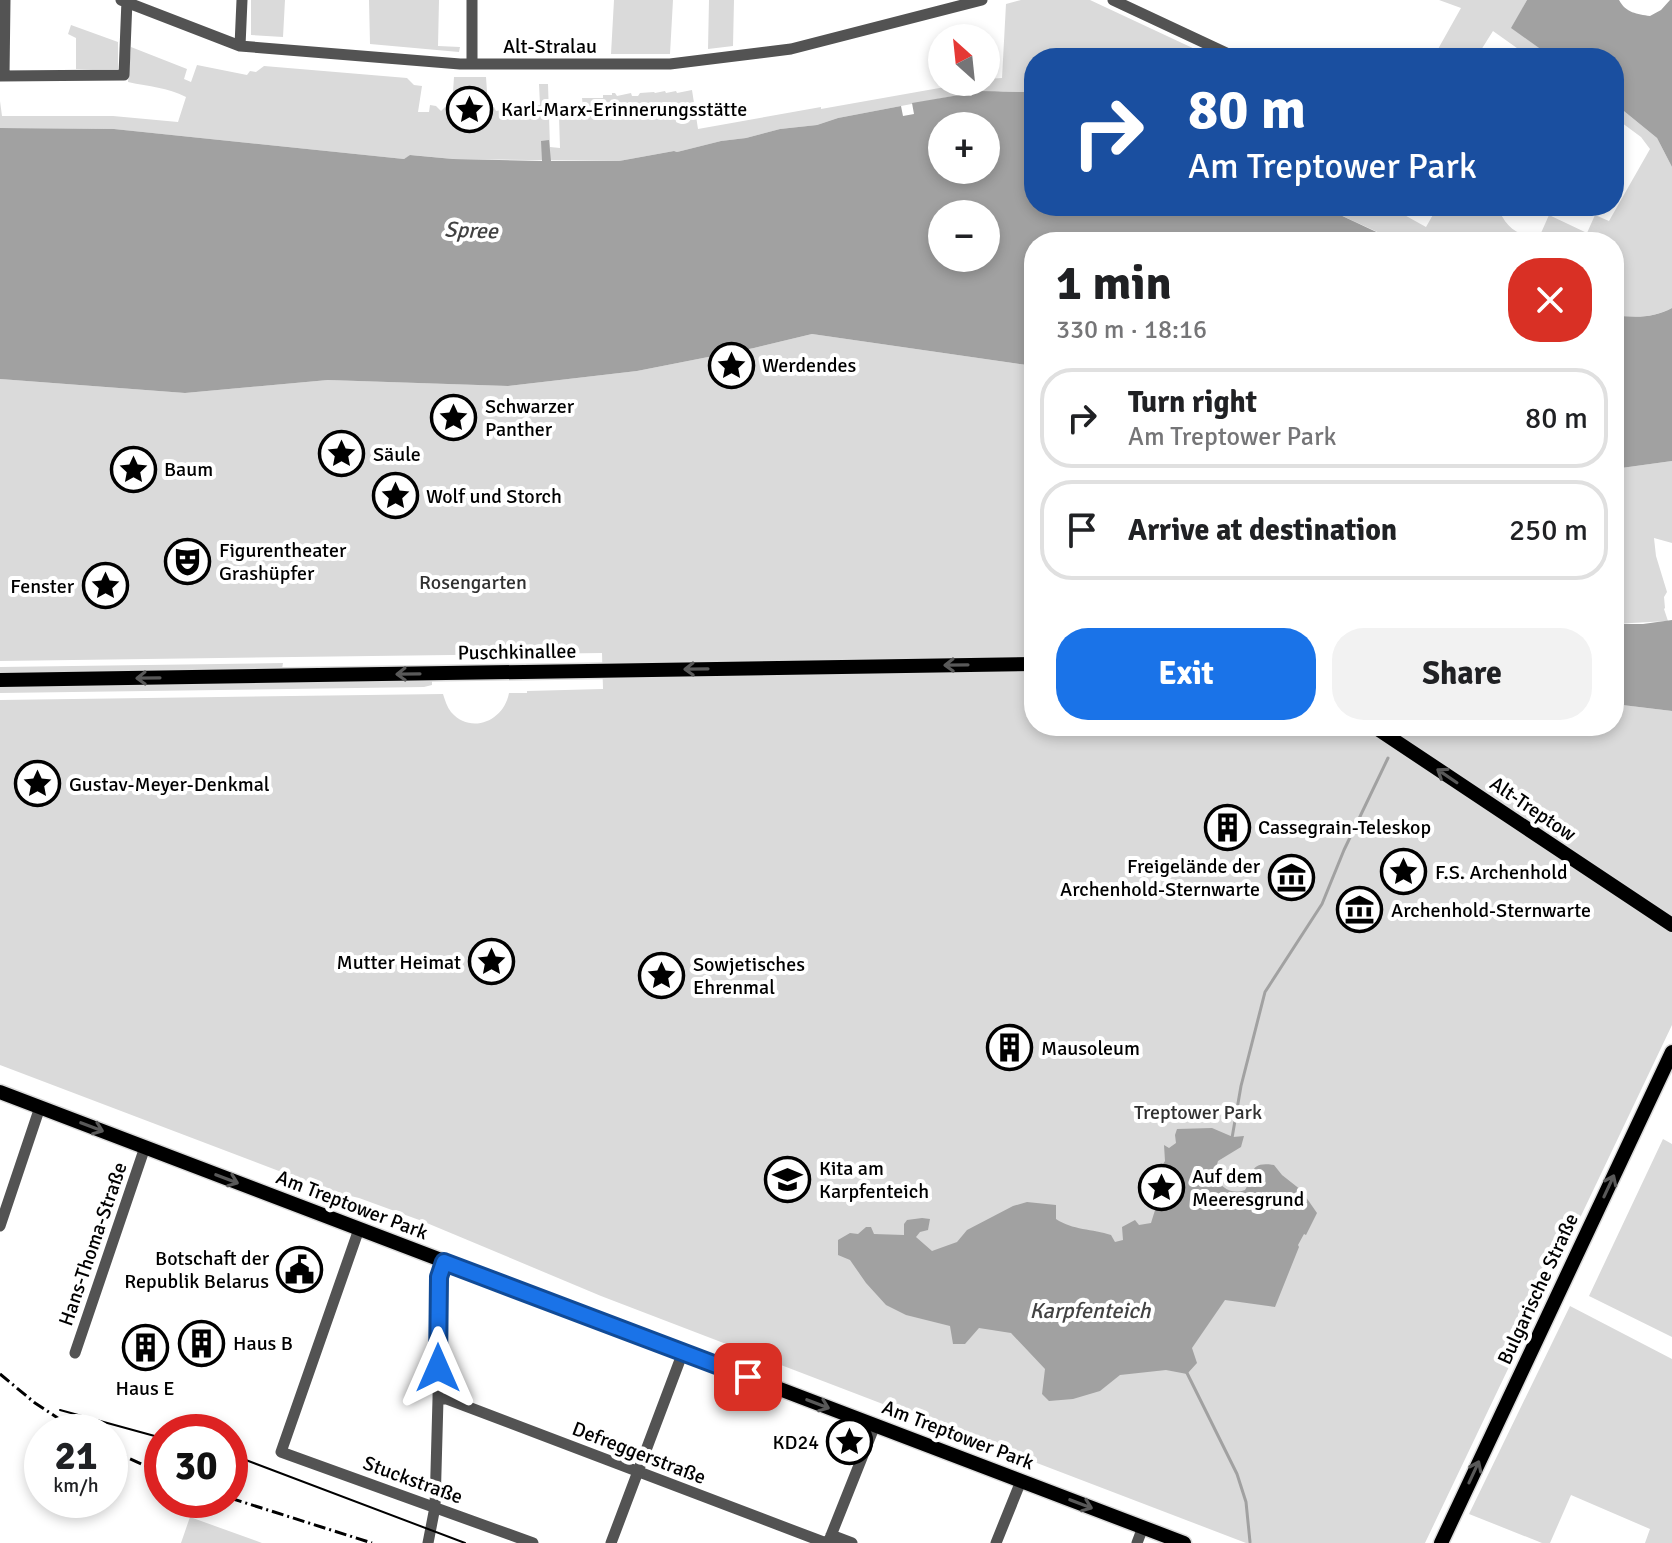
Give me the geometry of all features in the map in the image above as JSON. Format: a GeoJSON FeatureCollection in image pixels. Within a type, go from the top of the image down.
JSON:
{"type":"FeatureCollection","features":[{"type":"Feature","properties":{"kind":"main road","name":"Puschkinallee"},"geometry":{"type":"LineString","coordinates":[[0,680],[1024,664]]}},
{"type":"Feature","properties":{"kind":"main road","name":"Alt-Treptow"},"geometry":{"type":"LineString","coordinates":[[1388,736],[1672,925]]}},
{"type":"Feature","properties":{"kind":"main road","name":"Bulgarische Straße"},"geometry":{"type":"LineString","coordinates":[[1441,1543],[1672,1052]]}},
{"type":"Feature","properties":{"kind":"main road","name":"Am Treptower Park"},"geometry":{"type":"LineString","coordinates":[[0,1092],[1184,1543]]}},
{"type":"Feature","properties":{"kind":"street"},"geometry":{"type":"LineString","coordinates":[[5,0],[2,76],[124,75],[125,1]]}},
{"type":"Feature","properties":{"kind":"street"},"geometry":{"type":"LineString","coordinates":[[240,46],[242,0]]}},
{"type":"Feature","properties":{"kind":"street"},"geometry":{"type":"LineString","coordinates":[[472,0],[472,64]]}},
{"type":"Feature","properties":{"kind":"street","name":"Alt-Stralau"},"geometry":{"type":"LineString","coordinates":[[125,1],[240,46],[472,64],[670,64],[791,49],[982,0]]}},
{"type":"Feature","properties":{"kind":"street"},"geometry":{"type":"LineString","coordinates":[[1113,0],[1216,48]]}},
{"type":"Feature","properties":{"kind":"street"},"geometry":{"type":"LineString","coordinates":[[0,1226],[40,1107]]}},
{"type":"Feature","properties":{"kind":"street","name":"Hans-Thoma-Straße"},"geometry":{"type":"LineString","coordinates":[[75,1353],[145,1147]]}},
{"type":"Feature","properties":{"kind":"street","name":"Stuckstraße"},"geometry":{"type":"LineString","coordinates":[[359,1229],[281,1452],[533,1543]]}},
{"type":"Feature","properties":{"kind":"street"},"geometry":{"type":"LineString","coordinates":[[428,1543],[435,1507],[439,1277],[444,1262]]}},
{"type":"Feature","properties":{"kind":"street"},"geometry":{"type":"LineString","coordinates":[[611,1543],[683,1352]]}},
{"type":"Feature","properties":{"kind":"street","name":"Defreggerstraße"},"geometry":{"type":"LineString","coordinates":[[438,1399],[447,1399],[752,1516],[828,1540],[852,1543]]}},
{"type":"Feature","properties":{"kind":"street"},"geometry":{"type":"LineString","coordinates":[[828,1540],[875,1425]]}},
{"type":"Feature","properties":{"kind":"street"},"geometry":{"type":"LineString","coordinates":[[996,1543],[1021,1481]]}},
{"type":"Feature","properties":{"kind":"street"},"geometry":{"type":"LineString","coordinates":[[1137,1543],[1143,1527]]}},
{"type":"Feature","properties":{"kind":"green space"},"geometry":{"type":"Polygon","coordinates":[[[251,0],[285,0],[283,37],[251,35],[251,0]]]}},
{"type":"Feature","properties":{"kind":"green space"},"geometry":{"type":"Polygon","coordinates":[[[369,0],[439,0],[438,46],[460,47],[459,52],[370,44],[369,0]]]}},
{"type":"Feature","properties":{"kind":"green space"},"geometry":{"type":"Polygon","coordinates":[[[614,0],[673,0],[670,54],[611,54],[614,0]]]}},
{"type":"Feature","properties":{"kind":"green space"},"geometry":{"type":"Polygon","coordinates":[[[709,0],[734,0],[733,46],[708,49],[709,0]]]}},
{"type":"Feature","properties":{"kind":"green space"},"geometry":{"type":"Polygon","coordinates":[[[1021,0],[1090,0],[1193,48],[1024,48],[1024,92],[1000,91],[1006,4],[1021,0]]]}},
{"type":"Feature","properties":{"kind":"green space"},"geometry":{"type":"Polygon","coordinates":[[[1439,0],[1527,0],[1512,28],[1539,48],[1517,48],[1493,31],[1482,48],[1439,48],[1461,8],[1439,0]]]}},
{"type":"Feature","properties":{"kind":"green space"},"geometry":{"type":"Polygon","coordinates":[[[71,25],[118,42],[118,69],[76,69],[76,38],[68,34],[71,25]]]}},
{"type":"Feature","properties":{"kind":"green space"},"geometry":{"type":"Polygon","coordinates":[[[131,47],[187,69],[184,79],[191,82],[197,65],[247,75],[264,66],[407,78],[414,85],[422,86],[418,112],[429,112],[430,105],[441,111],[446,106],[452,107],[454,77],[486,77],[488,106],[496,111],[510,106],[511,113],[519,112],[519,106],[540,105],[539,84],[548,84],[550,147],[560,148],[559,116],[584,116],[582,98],[603,98],[603,95],[612,93],[617,96],[631,93],[638,96],[640,93],[692,90],[698,129],[928,90],[928,96],[954,96],[838,118],[817,125],[780,129],[677,152],[619,161],[453,159],[411,155],[404,159],[114,129],[0,128],[0,101],[2,116],[113,116],[178,122],[186,97],[165,89],[128,82],[131,47]]]}},
{"type":"Feature","properties":{"kind":"green space"},"geometry":{"type":"Polygon","coordinates":[[[1624,111],[1657,138],[1672,167],[1672,308],[1658,314],[1629,317],[1624,316],[1624,232],[1587,232],[1595,216],[1609,221],[1612,216],[1624,216],[1624,195],[1650,149],[1641,137],[1624,124],[1624,111]]]}},
{"type":"Feature","properties":{"kind":"green space"},"geometry":{"type":"Polygon","coordinates":[[[1343,216],[1406,216],[1426,227],[1432,216],[1502,216],[1517,232],[1377,232],[1343,216]]]}},
{"type":"Feature","properties":{"kind":"green space"},"geometry":{"type":"Polygon","coordinates":[[[1551,216],[1585,232],[1541,232],[1551,216]]]}},
{"type":"Feature","properties":{"kind":"green space","name":"Treptower Park"},"geometry":{"type":"Polygon","coordinates":[[[812,334],[1024,365],[1024,736],[1624,736],[1624,705],[1672,711],[1672,1025],[1425,1543],[1246,1543],[601,1296],[422,1221],[305,1181],[0,1065],[0,700],[443,694],[447,706],[459,719],[477,723],[486,722],[501,711],[509,693],[603,689],[602,653],[0,661],[0,379],[185,393],[328,380],[508,386],[637,371],[812,334]]]}},
{"type":"Feature","properties":{"kind":"green space"},"geometry":{"type":"Polygon","coordinates":[[[1672,461],[1672,543],[1654,538],[1667,592],[1664,609],[1668,621],[1624,623],[1624,468],[1672,461]]]}},
{"type":"Feature","properties":{"kind":"green space"},"geometry":{"type":"Polygon","coordinates":[[[283,663],[282,669],[0,673],[0,667],[283,663]]]}},
{"type":"Feature","properties":{"kind":"green space"},"geometry":{"type":"Polygon","coordinates":[[[432,679],[432,685],[424,687],[0,693],[0,686],[432,679]]]}},
{"type":"Feature","properties":{"kind":"green space"},"geometry":{"type":"Polygon","coordinates":[[[1663,1139],[1672,1144],[1672,1337],[1589,1296],[1663,1139]]]}},
{"type":"Feature","properties":{"kind":"green space"},"geometry":{"type":"Polygon","coordinates":[[[1570,1306],[1672,1359],[1672,1543],[1645,1543],[1650,1529],[1571,1495],[1550,1543],[1542,1543],[1469,1514],[1570,1306]]]}},
{"type":"Feature","properties":{"kind":"green space"},"geometry":{"type":"Polygon","coordinates":[[[190,1518],[193,1518],[262,1543],[181,1543],[190,1518]]]}},
{"type":"Feature","properties":{"kind":"water"},"geometry":{"type":"Polygon","coordinates":[[[1527,0],[1619,0],[1628,10],[1650,16],[1672,0],[1672,167],[1657,138],[1624,111],[1624,48],[1539,48],[1511,28],[1527,0]]]}},
{"type":"Feature","properties":{"kind":"water","name":"Spree"},"geometry":{"type":"Polygon","coordinates":[[[1000,91],[1024,92],[1024,216],[1342,216],[1376,232],[1024,232],[1024,365],[812,334],[637,371],[508,386],[328,380],[185,393],[0,379],[0,128],[114,129],[404,159],[410,155],[542,161],[541,141],[549,140],[551,161],[619,161],[677,152],[780,129],[817,125],[901,106],[903,116],[914,114],[912,103],[953,96],[1000,96],[1000,91]]]}},
{"type":"Feature","properties":{"kind":"water"},"geometry":{"type":"Polygon","coordinates":[[[1672,308],[1672,461],[1624,468],[1624,316],[1658,314],[1672,308]]]}},
{"type":"Feature","properties":{"kind":"water"},"geometry":{"type":"Polygon","coordinates":[[[1672,620],[1672,711],[1624,705],[1624,624],[1672,620]]]}},
{"type":"Feature","properties":{"kind":"water","name":"Karpfenteich"},"geometry":{"type":"Polygon","coordinates":[[[1212,1128],[1233,1137],[1244,1136],[1241,1147],[1218,1161],[1214,1175],[1223,1187],[1235,1192],[1245,1190],[1256,1167],[1274,1165],[1301,1190],[1317,1213],[1298,1245],[1275,1307],[1225,1300],[1192,1348],[1197,1363],[1187,1374],[1166,1370],[1120,1375],[1100,1391],[1073,1399],[1049,1401],[1042,1394],[1045,1369],[1011,1333],[979,1328],[965,1344],[953,1344],[950,1326],[906,1315],[886,1305],[850,1260],[838,1255],[838,1240],[850,1233],[858,1234],[871,1227],[874,1234],[904,1235],[907,1220],[922,1218],[930,1219],[928,1230],[916,1237],[932,1251],[957,1242],[967,1230],[1027,1202],[1056,1205],[1056,1219],[1062,1223],[1111,1235],[1115,1242],[1123,1240],[1122,1227],[1135,1220],[1139,1225],[1151,1223],[1160,1194],[1152,1185],[1165,1161],[1164,1145],[1169,1148],[1176,1143],[1177,1129],[1212,1128]]]}},
{"type":"Feature","properties":{"kind":"waterway"},"geometry":{"type":"LineString","coordinates":[[1232,1138],[1241,1086],[1265,992],[1322,904],[1388,758]]}},
{"type":"Feature","properties":{"kind":"waterway"},"geometry":{"type":"LineString","coordinates":[[1186,1371],[1237,1474],[1246,1502],[1250,1542]]}},
{"type":"Feature","properties":{"kind":"tram line"},"geometry":{"type":"LineString","coordinates":[[60,1410],[144,1433]]}},
{"type":"Feature","properties":{"kind":"tram line"},"geometry":{"type":"LineString","coordinates":[[248,1461],[465,1543]]}},
{"type":"Feature","properties":{"kind":"railway"},"geometry":{"type":"LineString","coordinates":[[0,1374],[52,1414]]}},
{"type":"Feature","properties":{"kind":"railway"},"geometry":{"type":"LineString","coordinates":[[128,1458],[144,1465]]}},
{"type":"Feature","properties":{"kind":"railway"},"geometry":{"type":"LineString","coordinates":[[248,1504],[372,1543]]}},
{"type":"Feature","properties":{"kind":"place","name":"Karl-Marx-Erinnerungsstätte"},"geometry":{"type":"Point","coordinates":[470,109]}},
{"type":"Feature","properties":{"kind":"place","name":"Werdendes"},"geometry":{"type":"Point","coordinates":[731,365]}},
{"type":"Feature","properties":{"kind":"place","name":"Schwarzer Panther"},"geometry":{"type":"Point","coordinates":[454,417]}},
{"type":"Feature","properties":{"kind":"place","name":"Säule"},"geometry":{"type":"Point","coordinates":[342,454]}},
{"type":"Feature","properties":{"kind":"place","name":"Baum"},"geometry":{"type":"Point","coordinates":[133,469]}},
{"type":"Feature","properties":{"kind":"place","name":"Wolf und Storch"},"geometry":{"type":"Point","coordinates":[395,496]}},
{"type":"Feature","properties":{"kind":"place","name":"Figurentheater Grashüpfer"},"geometry":{"type":"Point","coordinates":[188,562]}},
{"type":"Feature","properties":{"kind":"place","name":"Fenster"},"geometry":{"type":"Point","coordinates":[105,586]}},
{"type":"Feature","properties":{"kind":"place","name":"Gustav-Meyer-Denkmal"},"geometry":{"type":"Point","coordinates":[38,784]}},
{"type":"Feature","properties":{"kind":"place","name":"Cassegrain-Teleskop"},"geometry":{"type":"Point","coordinates":[1227,827]}},
{"type":"Feature","properties":{"kind":"place","name":"F.S. Archenhold"},"geometry":{"type":"Point","coordinates":[1404,872]}},
{"type":"Feature","properties":{"kind":"place","name":"Freigelände der Archenhold-Sternwarte"},"geometry":{"type":"Point","coordinates":[1291,878]}},
{"type":"Feature","properties":{"kind":"place","name":"Archenhold-Sternwarte"},"geometry":{"type":"Point","coordinates":[1360,910]}},
{"type":"Feature","properties":{"kind":"place","name":"Mutter Heimat"},"geometry":{"type":"Point","coordinates":[492,962]}},
{"type":"Feature","properties":{"kind":"place","name":"Sowjetisches Ehrenmal"},"geometry":{"type":"Point","coordinates":[662,976]}},
{"type":"Feature","properties":{"kind":"place","name":"Mausoleum"},"geometry":{"type":"Point","coordinates":[1010,1048]}},
{"type":"Feature","properties":{"kind":"place","name":"Kita am Karpfenteich"},"geometry":{"type":"Point","coordinates":[788,1180]}},
{"type":"Feature","properties":{"kind":"place","name":"Auf dem Meeresgrund"},"geometry":{"type":"Point","coordinates":[1161,1188]}},
{"type":"Feature","properties":{"kind":"place","name":"Botschaft der Republik Belarus"},"geometry":{"type":"Point","coordinates":[300,1270]}},
{"type":"Feature","properties":{"kind":"place","name":"Haus B"},"geometry":{"type":"Point","coordinates":[202,1343]}},
{"type":"Feature","properties":{"kind":"place","name":"Haus E"},"geometry":{"type":"Point","coordinates":[145,1348]}},
{"type":"Feature","properties":{"kind":"place","name":"KD24"},"geometry":{"type":"Point","coordinates":[850,1442]}},
{"type":"Feature","properties":{"kind":"route"},"geometry":{"type":"LineString","coordinates":[[438,1368],[439,1277],[444,1262],[748,1377]]}},
{"type":"Feature","properties":{"kind":"park label","name":"Rosengarten"},"geometry":{"type":"Point","coordinates":[473,582]}}]}
